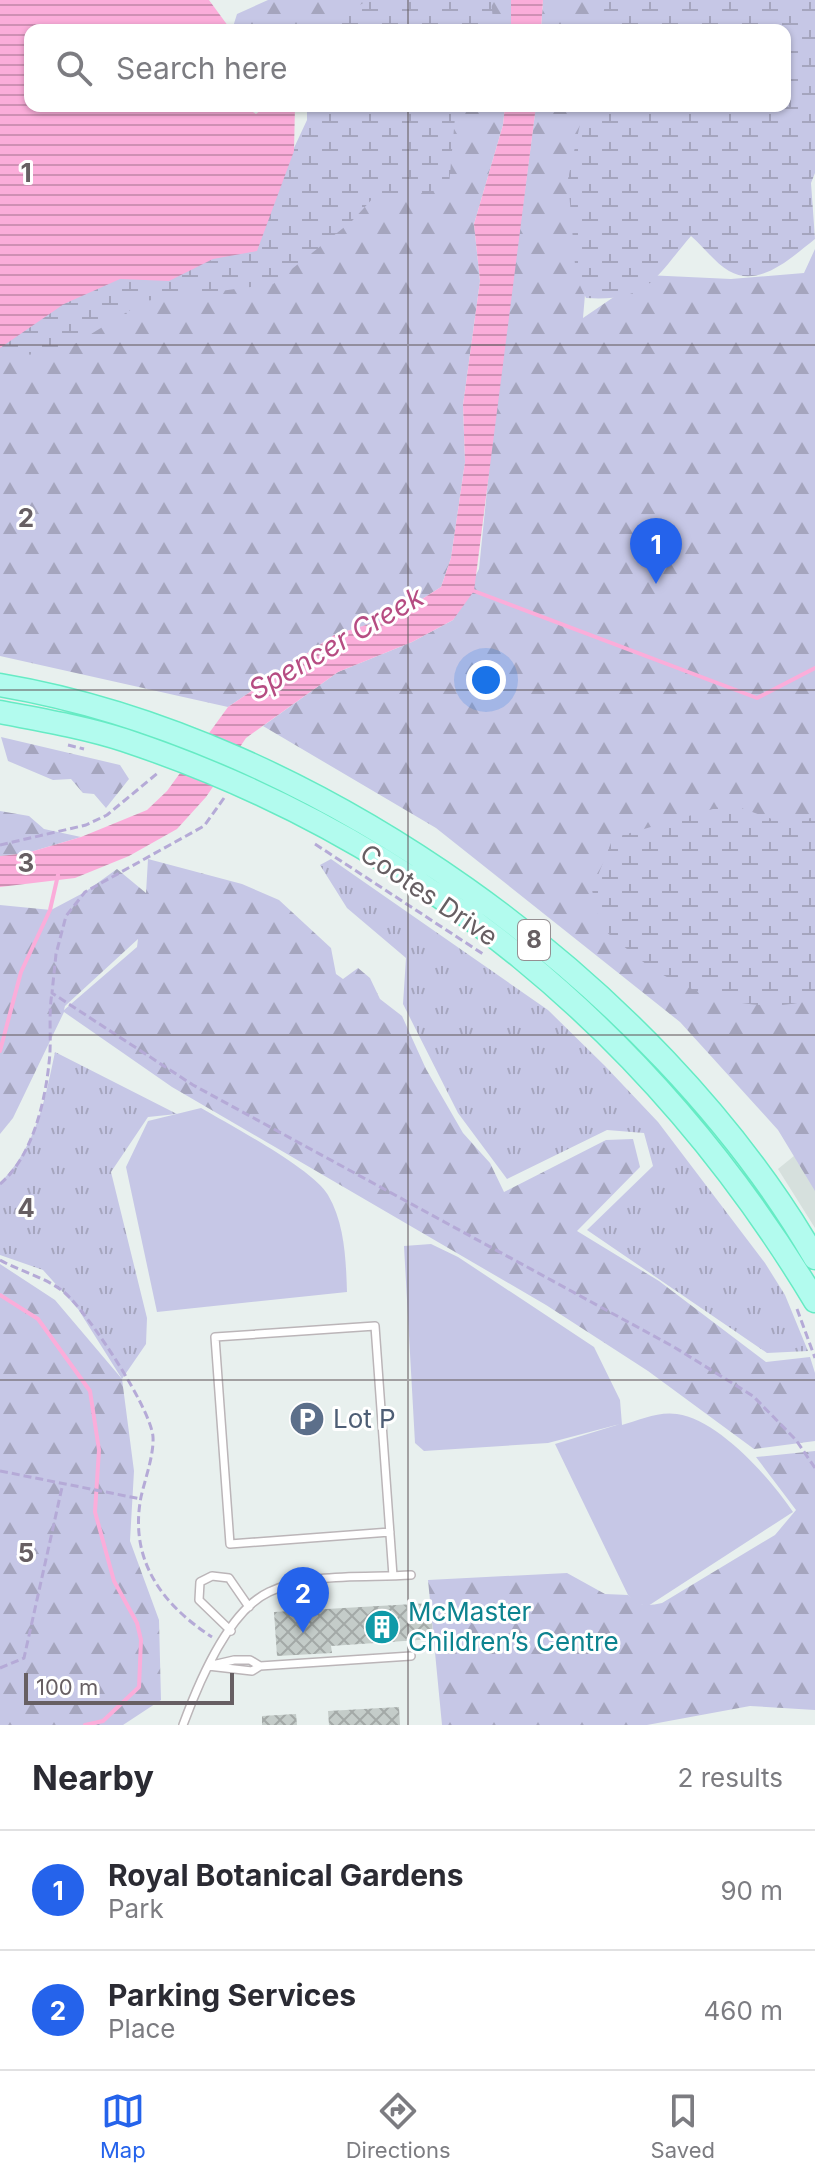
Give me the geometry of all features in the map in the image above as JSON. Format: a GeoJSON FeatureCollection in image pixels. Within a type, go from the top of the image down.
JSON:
{"type":"FeatureCollection","features":[{"type":"Feature","properties":{"kind":"main road","name":"Cootes Drive"},"geometry":{"type":"LineString","coordinates":[[0,685],[89,705],[244,760],[376,830],[499,913],[565,964],[628,1019],[769,1187],[815,1258]]}},
{"type":"Feature","properties":{"kind":"main road","name":"Cootes Drive"},"geometry":{"type":"LineString","coordinates":[[0,712],[121,739],[161,764],[222,789],[304,816],[419,884],[519,955],[580,1006],[647,1073],[704,1139],[771,1229],[806,1304]]}},
{"type":"Feature","properties":{"kind":"main road"},"geometry":{"type":"LineString","coordinates":[[769,1187],[799,1218],[815,1241]]}},
{"type":"Feature","properties":{"kind":"lane"},"geometry":{"type":"LineString","coordinates":[[390,1532],[230,1544],[215,1337],[375,1326],[390,1532],[393,1576]]}},
{"type":"Feature","properties":{"kind":"lane"},"geometry":{"type":"LineString","coordinates":[[183,1725],[208,1666],[222,1644],[249,1607],[269,1592],[294,1584],[411,1575]]}},
{"type":"Feature","properties":{"kind":"lane"},"geometry":{"type":"LineString","coordinates":[[231,1631],[199,1600],[200,1582],[212,1576],[229,1578],[249,1607]]}},
{"type":"Feature","properties":{"kind":"lane"},"geometry":{"type":"LineString","coordinates":[[208,1666],[234,1660],[250,1660],[260,1666],[411,1656]]}},
{"type":"Feature","properties":{"kind":"path"},"geometry":{"type":"LineString","coordinates":[[58,743],[86,749]]}},
{"type":"Feature","properties":{"kind":"path"},"geometry":{"type":"LineString","coordinates":[[0,845],[47,836],[96,820],[161,764]]}},
{"type":"Feature","properties":{"kind":"path"},"geometry":{"type":"LineString","coordinates":[[0,1184],[27,1150],[41,1102],[49,1062],[56,954],[66,916],[85,892],[204,826],[222,789]]}},
{"type":"Feature","properties":{"kind":"path"},"geometry":{"type":"LineString","coordinates":[[310,841],[421,910],[494,962]]}},
{"type":"Feature","properties":{"kind":"path"},"geometry":{"type":"LineString","coordinates":[[52,993],[193,1085],[674,1347],[753,1396],[796,1440],[815,1468]]}},
{"type":"Feature","properties":{"kind":"path"},"geometry":{"type":"LineString","coordinates":[[0,1260],[65,1293],[115,1357],[153,1437],[137,1526],[139,1548],[147,1571],[177,1611],[222,1644]]}},
{"type":"Feature","properties":{"kind":"path"},"geometry":{"type":"LineString","coordinates":[[806,1304],[815,1358]]}},
{"type":"Feature","properties":{"kind":"path"},"geometry":{"type":"LineString","coordinates":[[0,1471],[141,1499]]}},
{"type":"Feature","properties":{"kind":"path"},"geometry":{"type":"LineString","coordinates":[[0,1668],[24,1658],[63,1483]]}},
{"type":"Feature","properties":{"kind":"shaded area"},"geometry":{"type":"Polygon","coordinates":[[[815,1133],[815,1228],[778,1169],[805,1147],[815,1133]]]}},
{"type":"Feature","properties":{"kind":"green space"},"geometry":{"type":"Polygon","coordinates":[[[268,0],[511,0],[511,24],[234,24],[237,14],[268,0]]]}},
{"type":"Feature","properties":{"kind":"green space"},"geometry":{"type":"Polygon","coordinates":[[[369,0],[491,0],[493,24],[324,24],[369,0]]]}},
{"type":"Feature","properties":{"kind":"green space"},"geometry":{"type":"Polygon","coordinates":[[[543,0],[610,0],[608,24],[541,24],[543,0]]]}},
{"type":"Feature","properties":{"kind":"green space"},"geometry":{"type":"Polygon","coordinates":[[[606,0],[815,0],[815,173],[811,183],[815,239],[775,268],[752,276],[724,268],[691,236],[658,275],[637,291],[624,296],[586,298],[576,277],[568,179],[583,112],[791,112],[791,24],[601,24],[606,0]]]}},
{"type":"Feature","properties":{"kind":"green space"},"geometry":{"type":"Polygon","coordinates":[[[307,112],[455,112],[449,185],[432,192],[374,197],[352,221],[273,284],[145,301],[73,345],[48,354],[17,355],[0,364],[0,300],[266,208],[307,120],[307,112]]]}},
{"type":"Feature","properties":{"kind":"green space"},"geometry":{"type":"Polygon","coordinates":[[[385,112],[504,112],[474,224],[480,281],[463,405],[465,462],[451,558],[441,587],[395,616],[334,635],[228,707],[0,656],[0,361],[385,112]]]}},
{"type":"Feature","properties":{"kind":"green space"},"geometry":{"type":"Polygon","coordinates":[[[535,112],[600,112],[583,318],[646,275],[731,279],[804,273],[815,249],[815,1191],[778,1130],[680,1022],[436,828],[263,726],[338,672],[412,642],[453,620],[479,569],[493,431],[535,112]]]}},
{"type":"Feature","properties":{"kind":"green space"},"geometry":{"type":"Polygon","coordinates":[[[1,737],[120,765],[129,779],[106,808],[94,794],[83,793],[71,779],[53,780],[8,761],[1,737]]]}},
{"type":"Feature","properties":{"kind":"green space"},"geometry":{"type":"Polygon","coordinates":[[[730,804],[786,824],[815,817],[815,999],[758,1005],[701,992],[656,971],[600,927],[592,890],[613,838],[730,804]]]}},
{"type":"Feature","properties":{"kind":"green space"},"geometry":{"type":"Polygon","coordinates":[[[0,811],[29,816],[44,829],[81,837],[27,853],[0,856],[0,811]]]}},
{"type":"Feature","properties":{"kind":"green space"},"geometry":{"type":"Polygon","coordinates":[[[148,859],[242,884],[279,900],[331,948],[336,974],[343,979],[358,968],[370,978],[380,999],[402,1016],[426,1069],[463,1133],[490,1163],[504,1192],[606,1140],[633,1139],[640,1167],[577,1231],[659,1281],[766,1362],[810,1357],[815,1373],[815,1441],[754,1449],[648,1371],[546,1305],[172,1087],[64,1012],[13,1118],[0,1134],[0,905],[51,910],[85,892],[117,869],[146,893],[148,859]],[[138,939],[64,1010],[137,947],[138,939]]]}},
{"type":"Feature","properties":{"kind":"green space"},"geometry":{"type":"Polygon","coordinates":[[[331,859],[548,1010],[605,1066],[658,1122],[765,1263],[785,1295],[808,1351],[767,1353],[587,1230],[653,1166],[644,1133],[607,1130],[507,1179],[458,1113],[403,1004],[406,958],[347,908],[320,865],[331,859]]]}},
{"type":"Feature","properties":{"kind":"green space"},"geometry":{"type":"Polygon","coordinates":[[[55,1052],[177,1114],[148,1117],[111,1172],[147,1318],[146,1344],[122,1379],[78,1309],[43,1270],[0,1255],[0,1183],[31,1138],[43,1105],[55,1052]]]}},
{"type":"Feature","properties":{"kind":"green space"},"geometry":{"type":"Polygon","coordinates":[[[201,1108],[289,1161],[328,1195],[341,1230],[347,1292],[157,1312],[126,1167],[148,1121],[201,1108]]]}},
{"type":"Feature","properties":{"kind":"green space"},"geometry":{"type":"Polygon","coordinates":[[[431,1244],[458,1257],[594,1347],[620,1400],[622,1425],[663,1414],[693,1418],[742,1452],[793,1512],[648,1606],[634,1603],[628,1595],[555,1444],[620,1424],[548,1443],[424,1451],[415,1443],[404,1246],[431,1244]]]}},
{"type":"Feature","properties":{"kind":"green space"},"geometry":{"type":"Polygon","coordinates":[[[0,1264],[55,1300],[122,1379],[134,1471],[130,1541],[159,1620],[161,1700],[123,1725],[0,1725],[0,1264]]]}},
{"type":"Feature","properties":{"kind":"green space"},"geometry":{"type":"Polygon","coordinates":[[[815,1451],[815,1710],[750,1706],[647,1725],[442,1725],[428,1580],[567,1573],[605,1594],[628,1595],[644,1605],[662,1603],[775,1535],[796,1510],[756,1457],[815,1451]]]}},
{"type":"Feature","properties":{"kind":"water"},"geometry":{"type":"Polygon","coordinates":[[[0,0],[209,0],[227,24],[24,24],[24,112],[295,112],[294,151],[257,251],[213,259],[169,281],[120,279],[64,304],[0,348],[0,0]]]}},
{"type":"Feature","properties":{"kind":"water"},"geometry":{"type":"Polygon","coordinates":[[[511,0],[543,0],[541,24],[511,24],[511,0]]]}},
{"type":"Feature","properties":{"kind":"water","name":"Spencer Creek"},"geometry":{"type":"Polygon","coordinates":[[[504,112],[535,112],[474,591],[453,620],[412,642],[338,672],[246,738],[206,797],[177,829],[129,856],[75,878],[0,887],[0,856],[27,853],[81,837],[147,810],[167,791],[228,707],[334,635],[395,616],[441,587],[451,558],[465,462],[463,405],[480,281],[474,224],[504,112]]]}},
{"type":"Feature","properties":{"kind":"building"},"geometry":{"type":"Polygon","coordinates":[[[431,1603],[433,1639],[331,1646],[332,1653],[277,1656],[274,1612],[431,1603]]]}},
{"type":"Feature","properties":{"kind":"building"},"geometry":{"type":"Polygon","coordinates":[[[399,1707],[400,1725],[329,1725],[328,1711],[399,1707]]]}},
{"type":"Feature","properties":{"kind":"building"},"geometry":{"type":"Polygon","coordinates":[[[296,1714],[297,1725],[262,1725],[262,1716],[296,1714]]]}},
{"type":"Feature","properties":{"kind":"waterway"},"geometry":{"type":"LineString","coordinates":[[474,591],[757,698],[815,668]]}},
{"type":"Feature","properties":{"kind":"waterway"},"geometry":{"type":"LineString","coordinates":[[0,1051],[21,972],[50,910],[58,875]]}},
{"type":"Feature","properties":{"kind":"waterway"},"geometry":{"type":"LineString","coordinates":[[0,1295],[38,1319],[90,1391],[99,1450],[95,1512],[114,1581],[137,1623],[141,1640],[139,1687],[103,1721],[85,1725]]}},
{"type":"Feature","properties":{"kind":"place","name":"Royal Botanical Gardens"},"geometry":{"type":"Point","coordinates":[656,584]}},
{"type":"Feature","properties":{"kind":"place","name":"Lot P"},"geometry":{"type":"Point","coordinates":[307,1419]}},
{"type":"Feature","properties":{"kind":"place","name":"McMaster Children’s Centre"},"geometry":{"type":"Point","coordinates":[382,1627]}},
{"type":"Feature","properties":{"kind":"place","name":"Parking Services"},"geometry":{"type":"Point","coordinates":[303,1633]}}]}
